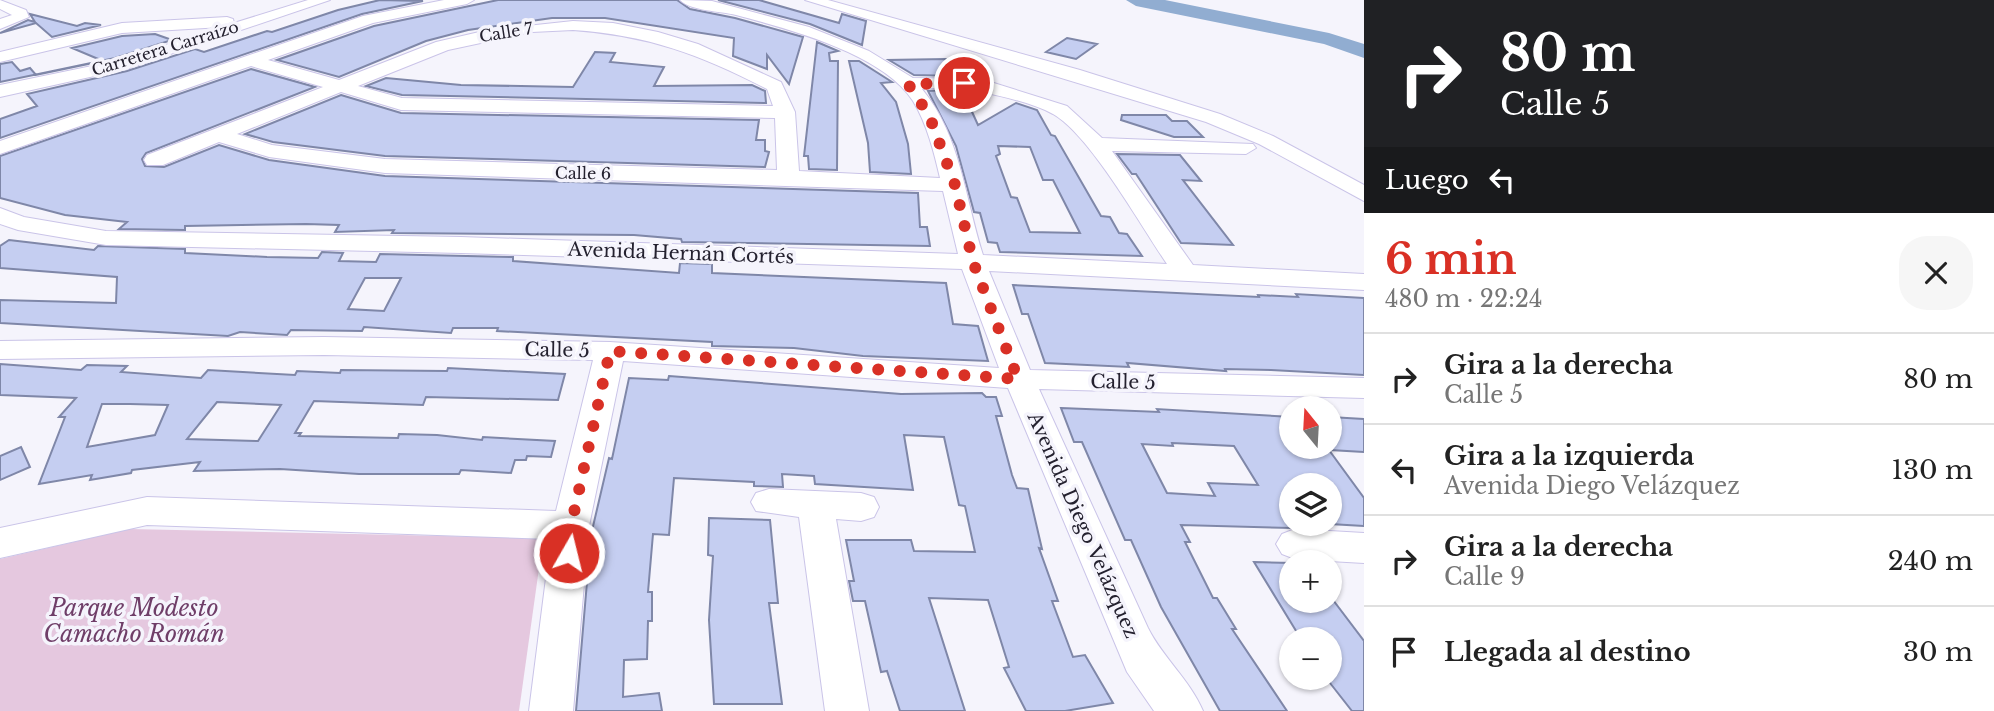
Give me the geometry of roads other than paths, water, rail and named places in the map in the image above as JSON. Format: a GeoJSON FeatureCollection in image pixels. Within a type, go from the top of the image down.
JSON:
{"type":"FeatureCollection","features":[{"type":"Feature","properties":{"kind":"street"},"geometry":{"type":"LineString","coordinates":[[4,52],[195,15],[323,0]]}},
{"type":"Feature","properties":{"kind":"street"},"geometry":{"type":"LineString","coordinates":[[120,65],[183,50],[253,25],[342,0]]}},
{"type":"Feature","properties":{"kind":"street"},"geometry":{"type":"LineString","coordinates":[[0,148],[369,19],[467,0]]}},
{"type":"Feature","properties":{"kind":"street","name":"Avenida Diego Velázquez"},"geometry":{"type":"LineString","coordinates":[[687,0],[713,5],[832,41],[861,54],[908,84],[929,115],[955,185],[973,262],[1018,379],[1103,566],[1138,652],[1181,711]]}},
{"type":"Feature","properties":{"kind":"street"},"geometry":{"type":"LineString","coordinates":[[812,0],[1213,118],[1266,141],[1364,194]]}},
{"type":"Feature","properties":{"kind":"street"},"geometry":{"type":"LineString","coordinates":[[0,3],[21,13],[21,17],[0,24]]}},
{"type":"Feature","properties":{"kind":"street"},"geometry":{"type":"LineString","coordinates":[[195,15],[244,11],[264,3],[299,4]]}},
{"type":"Feature","properties":{"kind":"street"},"geometry":{"type":"LineString","coordinates":[[195,15],[253,25],[299,4]]}},
{"type":"Feature","properties":{"kind":"street"},"geometry":{"type":"LineString","coordinates":[[195,15],[209,30],[200,39]]}},
{"type":"Feature","properties":{"kind":"street","name":"Calle 7"},"geometry":{"type":"LineString","coordinates":[[155,160],[336,86],[478,36],[537,26],[595,24],[654,35],[741,67],[775,86],[785,112],[788,177]]}},
{"type":"Feature","properties":{"kind":"street","name":"Carretera Carraízo"},"geometry":{"type":"LineString","coordinates":[[0,91],[120,65],[253,25]]}},
{"type":"Feature","properties":{"kind":"street"},"geometry":{"type":"LineString","coordinates":[[250,61],[401,104],[785,112]]}},
{"type":"Feature","properties":{"kind":"street"},"geometry":{"type":"LineString","coordinates":[[908,84],[947,82],[981,85],[1060,110],[1097,144],[1187,275]]}},
{"type":"Feature","properties":{"kind":"street","name":"Calle 6"},"geometry":{"type":"LineString","coordinates":[[215,134],[269,152],[385,166],[788,177],[955,185]]}},
{"type":"Feature","properties":{"kind":"street"},"geometry":{"type":"LineString","coordinates":[[1097,144],[1246,148]]}},
{"type":"Feature","properties":{"kind":"street","name":"Avenida Hernán Cortés"},"geometry":{"type":"LineString","coordinates":[[0,215],[18,223],[106,238],[461,245],[973,262],[1364,282]]}},
{"type":"Feature","properties":{"kind":"street","name":"Calle 5"},"geometry":{"type":"LineString","coordinates":[[0,350],[324,346],[610,351],[1018,379],[1364,388]]}},
{"type":"Feature","properties":{"kind":"street"},"geometry":{"type":"LineString","coordinates":[[551,711],[571,526],[610,351]]}},
{"type":"Feature","properties":{"kind":"street"},"geometry":{"type":"LineString","coordinates":[[769,502],[861,507]]}},
{"type":"Feature","properties":{"kind":"street"},"geometry":{"type":"LineString","coordinates":[[815,505],[847,711]]}},
{"type":"Feature","properties":{"kind":"street"},"geometry":{"type":"LineString","coordinates":[[0,543],[147,511],[571,526]]}},
{"type":"Feature","properties":{"kind":"street"},"geometry":{"type":"LineString","coordinates":[[1295,544],[1360,553]]}},
{"type":"Feature","properties":{"kind":"waterway"},"geometry":{"type":"LineString","coordinates":[[1136,0],[1329,39],[1364,51]]}},
{"type":"Feature","properties":{"kind":"park label","name":"Parque Modesto Camacho Román"},"geometry":{"type":"Point","coordinates":[134,621]}}]}
